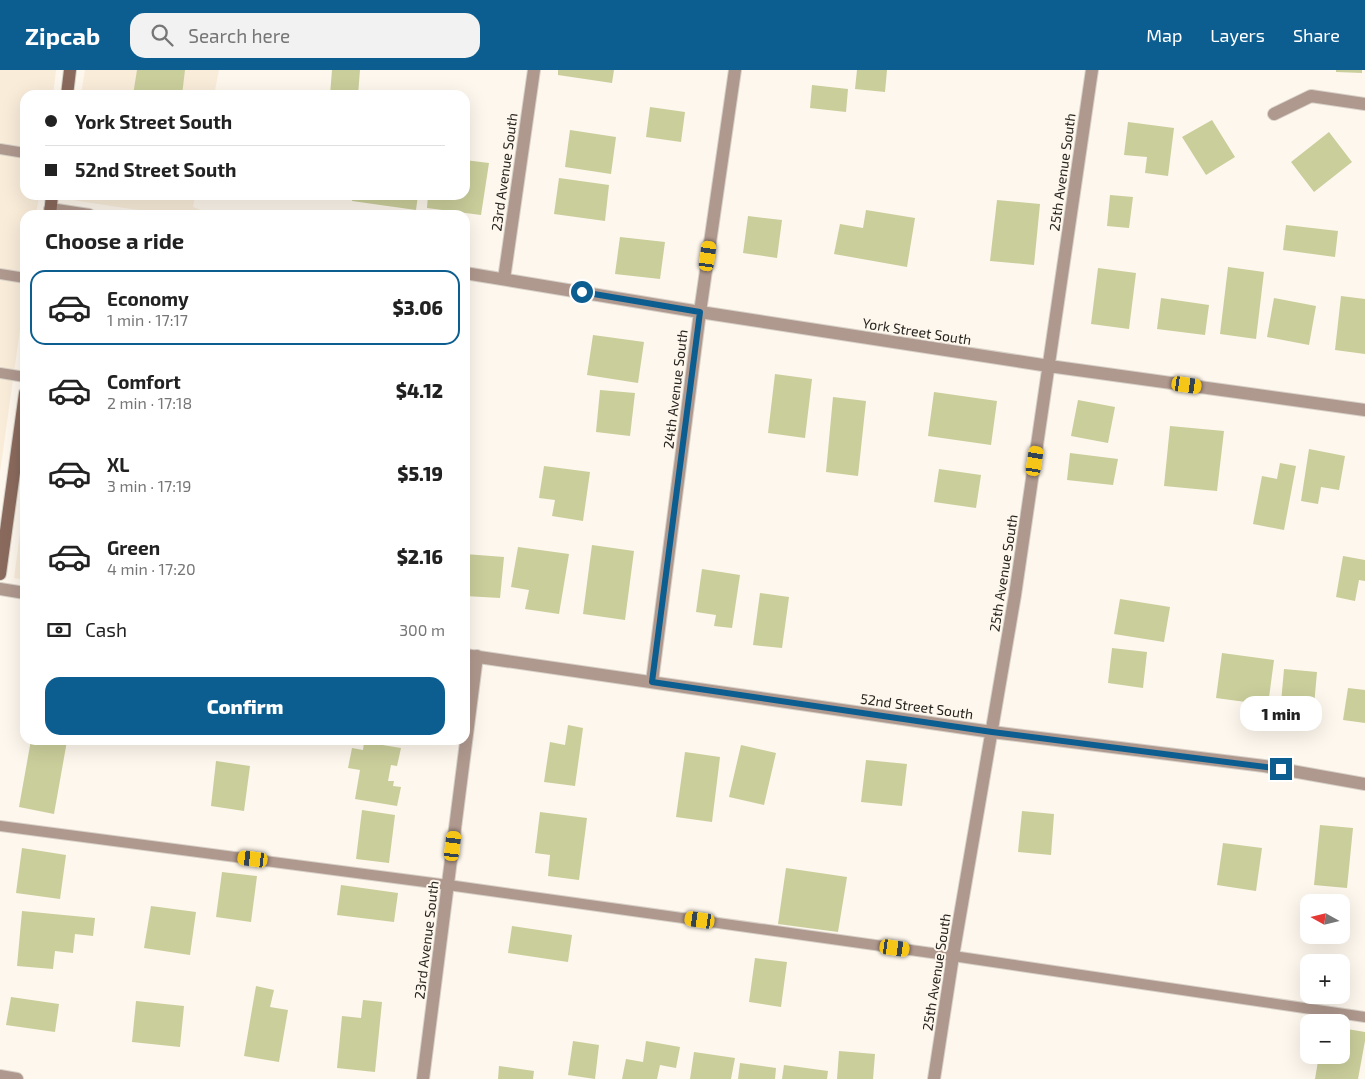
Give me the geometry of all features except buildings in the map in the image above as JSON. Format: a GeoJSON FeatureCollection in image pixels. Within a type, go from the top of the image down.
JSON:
{"type":"FeatureCollection","features":[{"type":"Feature","properties":{"kind":"main road"},"geometry":{"type":"LineString","coordinates":[[68,90],[70,70]]}},
{"type":"Feature","properties":{"kind":"main road"},"geometry":{"type":"LineString","coordinates":[[0,574],[20,462]]}},
{"type":"Feature","properties":{"kind":"street","name":"23rd Avenue South"},"geometry":{"type":"LineString","coordinates":[[504,279],[534,70]]}},
{"type":"Feature","properties":{"kind":"street","name":"24th Avenue South"},"geometry":{"type":"LineString","coordinates":[[652,682],[700,312],[735,70]]}},
{"type":"Feature","properties":{"kind":"street","name":"25th Avenue South"},"geometry":{"type":"LineString","coordinates":[[934,1079],[953,956],[1015,595],[1092,70]]}},
{"type":"Feature","properties":{"kind":"street"},"geometry":{"type":"LineString","coordinates":[[1274,114],[1312,96],[1365,104]]}},
{"type":"Feature","properties":{"kind":"street","name":"York Street South"},"geometry":{"type":"LineString","coordinates":[[470,274],[700,312],[1049,366],[1365,410]]}},
{"type":"Feature","properties":{"kind":"street"},"geometry":{"type":"LineString","coordinates":[[0,589],[20,592]]}},
{"type":"Feature","properties":{"kind":"street","name":"52nd Street South"},"geometry":{"type":"LineString","coordinates":[[471,655],[992,732],[1264,766],[1365,784]]}},
{"type":"Feature","properties":{"kind":"street","name":"23rd Avenue South"},"geometry":{"type":"LineString","coordinates":[[424,1079],[448,884],[462,745]]}},
{"type":"Feature","properties":{"kind":"street"},"geometry":{"type":"LineString","coordinates":[[0,1076],[17,1079]]}},
{"type":"Feature","properties":{"kind":"lane"},"geometry":{"type":"LineString","coordinates":[[0,149],[20,152]]}},
{"type":"Feature","properties":{"kind":"lane"},"geometry":{"type":"LineString","coordinates":[[0,274],[20,277]]}},
{"type":"Feature","properties":{"kind":"lane"},"geometry":{"type":"LineString","coordinates":[[0,373],[20,376]]}},
{"type":"Feature","properties":{"kind":"lane"},"geometry":{"type":"LineString","coordinates":[[0,826],[448,884],[1365,1017]]}},
{"type":"Feature","properties":{"kind":"shaded area"},"geometry":{"type":"Polygon","coordinates":[[[0,70],[56,70],[54,90],[20,90],[20,200],[38,200],[37,210],[20,210],[20,330],[0,472],[0,70]]]}},
{"type":"Feature","properties":{"kind":"shaded area"},"geometry":{"type":"Polygon","coordinates":[[[85,70],[219,70],[215,90],[82,90],[85,70]]]}},
{"type":"Feature","properties":{"kind":"shaded area"},"geometry":{"type":"Polygon","coordinates":[[[73,200],[194,200],[193,207],[201,210],[138,210],[73,200]]]}},
{"type":"Feature","properties":{"kind":"shaded area"},"geometry":{"type":"Polygon","coordinates":[[[20,534],[20,579],[14,578],[20,534]]]}},
{"type":"Feature","properties":{"kind":"route"},"geometry":{"type":"LineString","coordinates":[[582,292],[700,312],[652,682],[992,732],[1281,769]]}}]}
